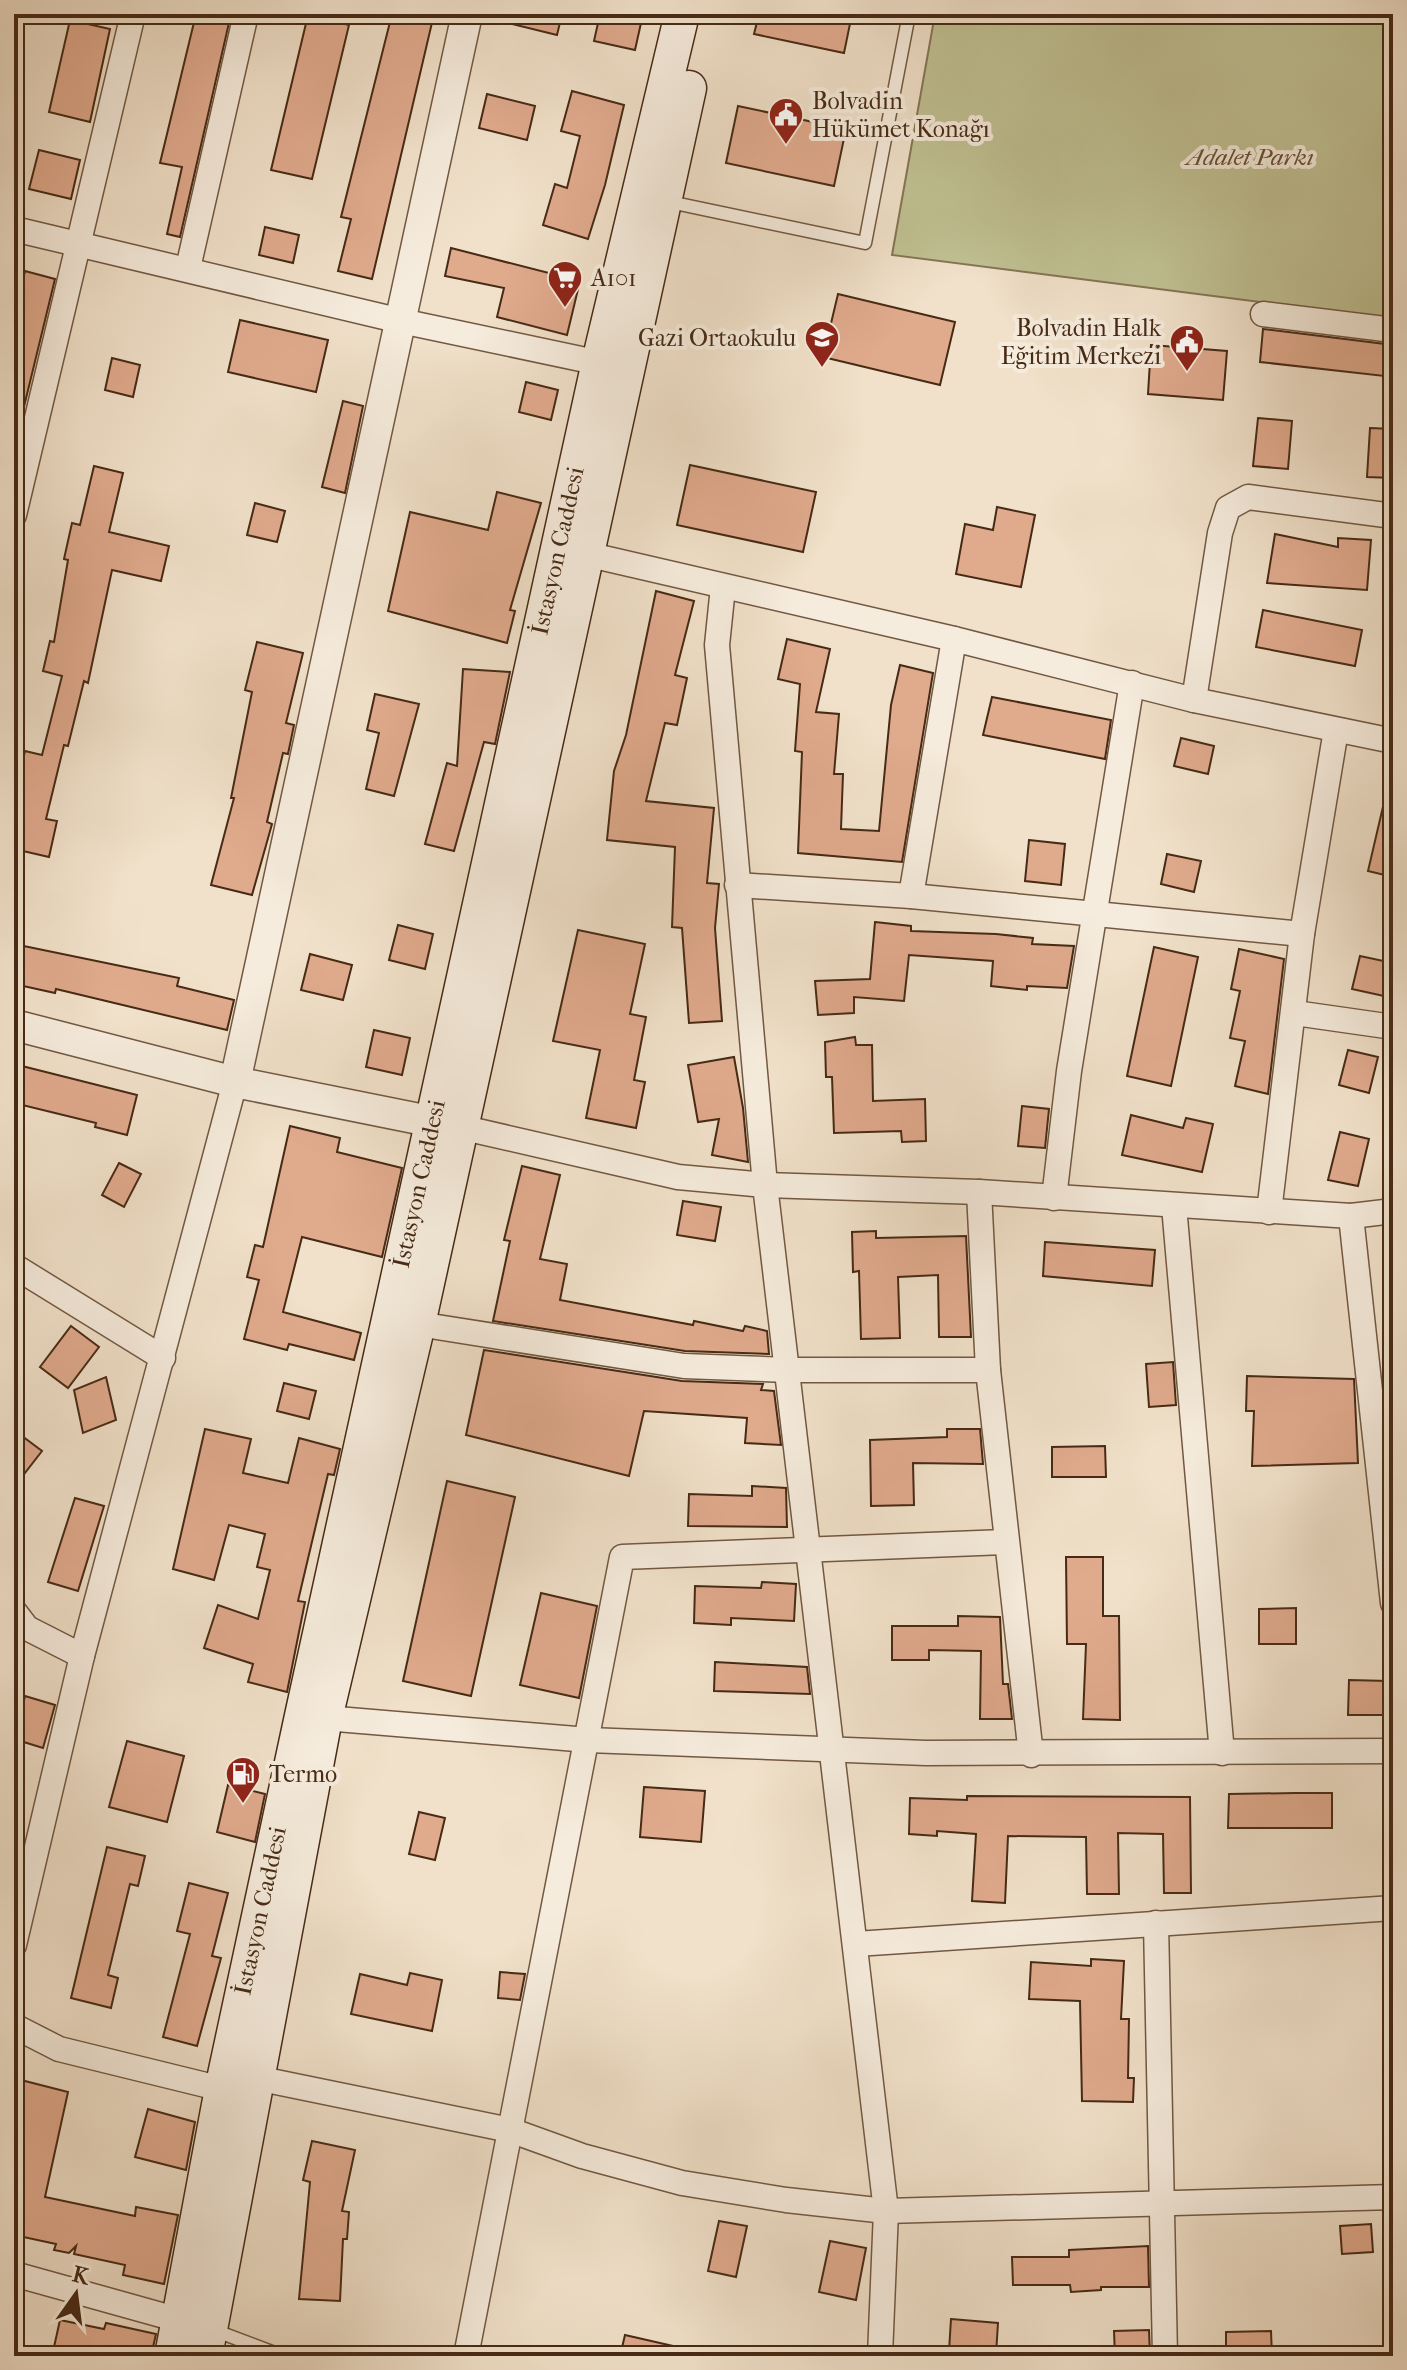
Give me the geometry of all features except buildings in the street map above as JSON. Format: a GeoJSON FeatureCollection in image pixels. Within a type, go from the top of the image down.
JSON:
{"type":"FeatureCollection","features":[{"type":"Feature","properties":{"kind":"main road","name":"İstasyon Caddesi"},"geometry":{"type":"LineString","coordinates":[[172,2356],[197,2331],[222,2089],[446,1124],[612,365],[682,14]]}},
{"type":"Feature","properties":{"kind":"main road"},"geometry":{"type":"LineString","coordinates":[[197,2331],[256,2078],[325,1718],[418,1324],[446,1124],[586,554],[612,365],[663,200],[705,14]]}},
{"type":"Feature","properties":{"kind":"street"},"geometry":{"type":"LineString","coordinates":[[14,515],[133,14]]}},
{"type":"Feature","properties":{"kind":"street"},"geometry":{"type":"LineString","coordinates":[[188,268],[246,14]]}},
{"type":"Feature","properties":{"kind":"street"},"geometry":{"type":"LineString","coordinates":[[14,1945],[22,1872],[235,1082],[467,14]]}},
{"type":"Feature","properties":{"kind":"street"},"geometry":{"type":"LineString","coordinates":[[14,229],[401,321],[612,365]]}},
{"type":"Feature","properties":{"kind":"street"},"geometry":{"type":"LineString","coordinates":[[1263,314],[1393,330]]}},
{"type":"Feature","properties":{"kind":"street"},"geometry":{"type":"LineString","coordinates":[[1194,700],[1220,533],[1228,508],[1248,497],[1393,516]]}},
{"type":"Feature","properties":{"kind":"street"},"geometry":{"type":"LineString","coordinates":[[586,554],[954,639],[1194,700],[1393,741]]}},
{"type":"Feature","properties":{"kind":"street"},"geometry":{"type":"LineString","coordinates":[[723,587],[717,645],[765,1185],[886,2211],[880,2356]]}},
{"type":"Feature","properties":{"kind":"street"},"geometry":{"type":"LineString","coordinates":[[911,896],[954,639]]}},
{"type":"Feature","properties":{"kind":"street"},"geometry":{"type":"LineString","coordinates":[[1054,1198],[1069,1071],[1132,683]]}},
{"type":"Feature","properties":{"kind":"street"},"geometry":{"type":"LineString","coordinates":[[1269,1212],[1302,934],[1336,730]]}},
{"type":"Feature","properties":{"kind":"street"},"geometry":{"type":"LineString","coordinates":[[737,885],[911,896],[1302,934]]}},
{"type":"Feature","properties":{"kind":"street"},"geometry":{"type":"LineString","coordinates":[[1295,1013],[1393,1027]]}},
{"type":"Feature","properties":{"kind":"street"},"geometry":{"type":"LineString","coordinates":[[14,1025],[235,1082],[446,1124],[678,1177],[765,1185],[979,1192],[1351,1216],[1393,1211]]}},
{"type":"Feature","properties":{"kind":"street"},"geometry":{"type":"LineString","coordinates":[[979,1192],[988,1370],[1031,1755]]}},
{"type":"Feature","properties":{"kind":"street"},"geometry":{"type":"LineString","coordinates":[[1174,1206],[1222,1753]]}},
{"type":"Feature","properties":{"kind":"street"},"geometry":{"type":"LineString","coordinates":[[1351,1216],[1393,1603]]}},
{"type":"Feature","properties":{"kind":"street"},"geometry":{"type":"LineString","coordinates":[[14,1266],[163,1358]]}},
{"type":"Feature","properties":{"kind":"street"},"geometry":{"type":"LineString","coordinates":[[418,1324],[684,1366],[789,1370],[988,1370]]}},
{"type":"Feature","properties":{"kind":"street"},"geometry":{"type":"LineString","coordinates":[[466,2356],[622,1557],[809,1547],[1005,1542]]}},
{"type":"Feature","properties":{"kind":"street"},"geometry":{"type":"LineString","coordinates":[[14,1611],[27,1628],[82,1656]]}},
{"type":"Feature","properties":{"kind":"street"},"geometry":{"type":"LineString","coordinates":[[325,1718],[588,1740],[833,1749],[1031,1755],[1393,1751]]}},
{"type":"Feature","properties":{"kind":"street"},"geometry":{"type":"LineString","coordinates":[[856,1944],[1393,1908]]}},
{"type":"Feature","properties":{"kind":"street"},"geometry":{"type":"LineString","coordinates":[[1156,1923],[1165,2356]]}},
{"type":"Feature","properties":{"kind":"street"},"geometry":{"type":"LineString","coordinates":[[14,2026],[59,2049],[222,2089]]}},
{"type":"Feature","properties":{"kind":"street"},"geometry":{"type":"LineString","coordinates":[[256,2078],[510,2130],[582,2156],[682,2183],[786,2200],[886,2211],[1160,2206],[1393,2197]]}},
{"type":"Feature","properties":{"kind":"street"},"geometry":{"type":"LineString","coordinates":[[14,2274],[197,2331]]}},
{"type":"Feature","properties":{"kind":"lane"},"geometry":{"type":"LineString","coordinates":[[663,200],[865,243],[909,14]]}},
{"type":"Feature","properties":{"kind":"lane"},"geometry":{"type":"LineString","coordinates":[[197,2331],[272,2352],[271,2356]]}},
{"type":"Feature","properties":{"kind":"green space","name":"Adalet Parkı"},"geometry":{"type":"Polygon","coordinates":[[[935,14],[1393,14],[1393,319],[892,255],[935,14]]]}},
{"type":"Feature","properties":{"kind":"place","name":"Bolvadin Hükümet Konağı"},"geometry":{"type":"Point","coordinates":[786,146]}},
{"type":"Feature","properties":{"kind":"place","name":"A101"},"geometry":{"type":"Point","coordinates":[565,309]}},
{"type":"Feature","properties":{"kind":"place","name":"Gazi Ortaokulu"},"geometry":{"type":"Point","coordinates":[822,369]}},
{"type":"Feature","properties":{"kind":"place","name":"Bolvadin Halk Eğitim Merkezi"},"geometry":{"type":"Point","coordinates":[1187,373]}},
{"type":"Feature","properties":{"kind":"place","name":"Termo"},"geometry":{"type":"Point","coordinates":[243,1805]}}]}
